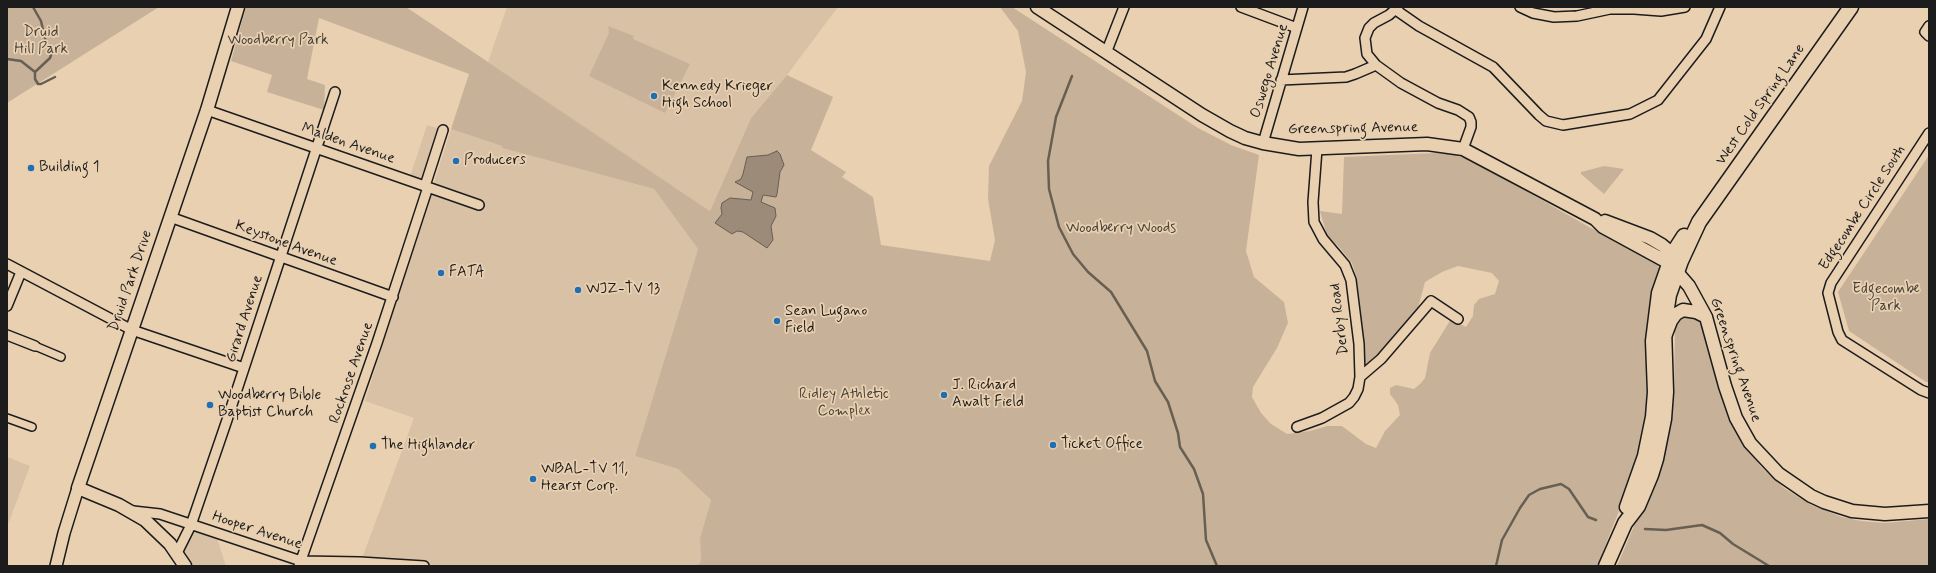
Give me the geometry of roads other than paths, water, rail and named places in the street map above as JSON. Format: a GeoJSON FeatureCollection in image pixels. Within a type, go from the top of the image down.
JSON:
{"type":"FeatureCollection","features":[{"type":"Feature","properties":{"kind":"main road","name":"Druid Park Drive"},"geometry":{"type":"LineString","coordinates":[[78,488],[207,110],[238,7]]}},
{"type":"Feature","properties":{"kind":"main road","name":"Greenspring Avenue"},"geometry":{"type":"LineString","coordinates":[[1037,7],[1217,125],[1240,136],[1263,143],[1299,149],[1427,144],[1463,149],[1595,219],[1603,227],[1675,262],[1694,279],[1712,312],[1742,413],[1766,460]]}},
{"type":"Feature","properties":{"kind":"main road","name":"West Cold Spring Lane"},"geometry":{"type":"LineString","coordinates":[[1625,523],[1626,509],[1645,456],[1653,417],[1655,392],[1653,341],[1659,293],[1675,262],[1699,222],[1852,7]]}},
{"type":"Feature","properties":{"kind":"main road","name":"Greenspring Avenue"},"geometry":{"type":"LineString","coordinates":[[1675,262],[1700,302],[1706,317],[1723,380],[1736,418],[1750,443],[1779,474],[1800,489],[1838,507],[1852,511],[1885,514],[1929,511]]}},
{"type":"Feature","properties":{"kind":"main road","name":"West Cold Spring Lane"},"geometry":{"type":"LineString","coordinates":[[1606,566],[1625,523],[1638,506],[1651,475],[1659,444],[1664,419],[1666,392],[1664,341],[1666,309],[1675,262]]}},
{"type":"Feature","properties":{"kind":"main road"},"geometry":{"type":"LineString","coordinates":[[1664,341],[1671,321],[1676,314],[1687,310],[1706,317]]}},
{"type":"Feature","properties":{"kind":"main road"},"geometry":{"type":"LineString","coordinates":[[78,488],[133,511],[158,531],[177,553],[185,566]]}},
{"type":"Feature","properties":{"kind":"street"},"geometry":{"type":"LineString","coordinates":[[1106,53],[1124,7]]}},
{"type":"Feature","properties":{"kind":"street"},"geometry":{"type":"LineString","coordinates":[[1241,7],[1297,28]]}},
{"type":"Feature","properties":{"kind":"street","name":"Oswego Avenue"},"geometry":{"type":"LineString","coordinates":[[1263,143],[1303,7]]}},
{"type":"Feature","properties":{"kind":"street"},"geometry":{"type":"LineString","coordinates":[[1520,7],[1533,13],[1554,18],[1566,17],[1594,10],[1623,9],[1661,11],[1686,7]]}},
{"type":"Feature","properties":{"kind":"street"},"geometry":{"type":"LineString","coordinates":[[1463,149],[1471,127],[1469,117],[1458,110],[1421,94],[1376,65],[1367,54],[1365,49],[1366,33],[1374,23],[1397,8],[1419,26],[1493,67],[1538,115],[1546,121],[1563,125],[1630,114],[1658,100],[1706,39],[1720,7]]}},
{"type":"Feature","properties":{"kind":"street"},"geometry":{"type":"LineString","coordinates":[[1929,26],[1925,32],[1929,36]]}},
{"type":"Feature","properties":{"kind":"street"},"geometry":{"type":"LineString","coordinates":[[1282,80],[1346,77],[1376,65]]}},
{"type":"Feature","properties":{"kind":"street","name":"Girard Avenue"},"geometry":{"type":"LineString","coordinates":[[177,553],[191,525],[335,92]]}},
{"type":"Feature","properties":{"kind":"street","name":"Malden Avenue"},"geometry":{"type":"LineString","coordinates":[[207,110],[479,205]]}},
{"type":"Feature","properties":{"kind":"street","name":"Rockrose Avenue"},"geometry":{"type":"LineString","coordinates":[[300,563],[393,297],[443,130]]}},
{"type":"Feature","properties":{"kind":"street","name":"Edgecombe Circle South"},"geometry":{"type":"LineString","coordinates":[[1929,133],[1831,283],[1828,293],[1838,332],[1842,340],[1921,390],[1929,393]]}},
{"type":"Feature","properties":{"kind":"street","name":"Derby Road"},"geometry":{"type":"LineString","coordinates":[[1317,149],[1313,202],[1314,222],[1323,239],[1344,265],[1352,280],[1357,324],[1360,377]]}},
{"type":"Feature","properties":{"kind":"street","name":"Keystone Avenue"},"geometry":{"type":"LineString","coordinates":[[170,217],[393,297]]}},
{"type":"Feature","properties":{"kind":"street"},"geometry":{"type":"LineString","coordinates":[[7,264],[132,330],[244,368]]}},
{"type":"Feature","properties":{"kind":"street"},"geometry":{"type":"LineString","coordinates":[[7,306],[21,272]]}},
{"type":"Feature","properties":{"kind":"street"},"geometry":{"type":"LineString","coordinates":[[1297,427],[1322,418],[1349,402],[1358,389],[1360,377],[1381,359],[1431,301],[1458,319]]}},
{"type":"Feature","properties":{"kind":"street"},"geometry":{"type":"LineString","coordinates":[[7,335],[62,357]]}},
{"type":"Feature","properties":{"kind":"street"},"geometry":{"type":"LineString","coordinates":[[7,418],[32,427]]}},
{"type":"Feature","properties":{"kind":"street","name":"Druid Park Drive"},"geometry":{"type":"LineString","coordinates":[[56,566],[64,533],[78,488]]}},
{"type":"Feature","properties":{"kind":"street","name":"Hooper Avenue"},"geometry":{"type":"LineString","coordinates":[[133,511],[160,514],[300,563],[360,562],[424,566]]}},
{"type":"Feature","properties":{"kind":"waterway"},"geometry":{"type":"LineString","coordinates":[[33,7],[41,21],[47,47],[52,52],[50,58],[35,72],[35,79],[38,84],[41,84],[55,77]]}},
{"type":"Feature","properties":{"kind":"waterway"},"geometry":{"type":"LineString","coordinates":[[7,59],[21,61],[35,72]]}},
{"type":"Feature","properties":{"kind":"waterway"},"geometry":{"type":"LineString","coordinates":[[1072,76],[1056,117],[1048,161],[1049,189],[1059,227],[1073,254],[1088,272],[1111,292],[1147,351],[1155,381],[1168,402],[1178,433],[1180,447],[1194,469],[1203,494],[1206,540],[1217,566]]}},
{"type":"Feature","properties":{"kind":"waterway"},"geometry":{"type":"LineString","coordinates":[[1496,566],[1502,540],[1520,508],[1529,495],[1540,489],[1561,484],[1569,489],[1588,517],[1596,520]]}},
{"type":"Feature","properties":{"kind":"waterway"},"geometry":{"type":"LineString","coordinates":[[1645,529],[1666,530],[1702,525],[1720,533],[1733,544],[1769,566]]}},
{"type":"Feature","properties":{"kind":"place","name":"Kennedy Krieger High School"},"geometry":{"type":"Point","coordinates":[654,96]}},
{"type":"Feature","properties":{"kind":"place","name":"Producers"},"geometry":{"type":"Point","coordinates":[456,161]}},
{"type":"Feature","properties":{"kind":"place","name":"Building 1"},"geometry":{"type":"Point","coordinates":[31,168]}},
{"type":"Feature","properties":{"kind":"place","name":"FATA"},"geometry":{"type":"Point","coordinates":[441,273]}},
{"type":"Feature","properties":{"kind":"place","name":"WJZ-TV 13"},"geometry":{"type":"Point","coordinates":[578,290]}},
{"type":"Feature","properties":{"kind":"place","name":"Sean Lugano Field"},"geometry":{"type":"Point","coordinates":[777,321]}},
{"type":"Feature","properties":{"kind":"place","name":"J. Richard Awalt Field"},"geometry":{"type":"Point","coordinates":[944,395]}},
{"type":"Feature","properties":{"kind":"place","name":"Woodberry Bible Baptist Church"},"geometry":{"type":"Point","coordinates":[210,405]}},
{"type":"Feature","properties":{"kind":"place","name":"Ticket Office"},"geometry":{"type":"Point","coordinates":[1053,445]}},
{"type":"Feature","properties":{"kind":"place","name":"The Highlander"},"geometry":{"type":"Point","coordinates":[373,446]}},
{"type":"Feature","properties":{"kind":"place","name":"WBAL-TV 11, Hearst Corp."},"geometry":{"type":"Point","coordinates":[533,479]}},
{"type":"Feature","properties":{"kind":"park label","name":"Woodberry Park"},"geometry":{"type":"Point","coordinates":[278,41]}},
{"type":"Feature","properties":{"kind":"park label","name":"Druid Hill Park"},"geometry":{"type":"Point","coordinates":[41,42]}},
{"type":"Feature","properties":{"kind":"park label","name":"Woodberry Woods"},"geometry":{"type":"Point","coordinates":[1121,229]}},
{"type":"Feature","properties":{"kind":"park label","name":"Edgecombe Park"},"geometry":{"type":"Point","coordinates":[1886,298]}},
{"type":"Feature","properties":{"kind":"park label","name":"Ridley Athletic Complex"},"geometry":{"type":"Point","coordinates":[844,404]}}]}
